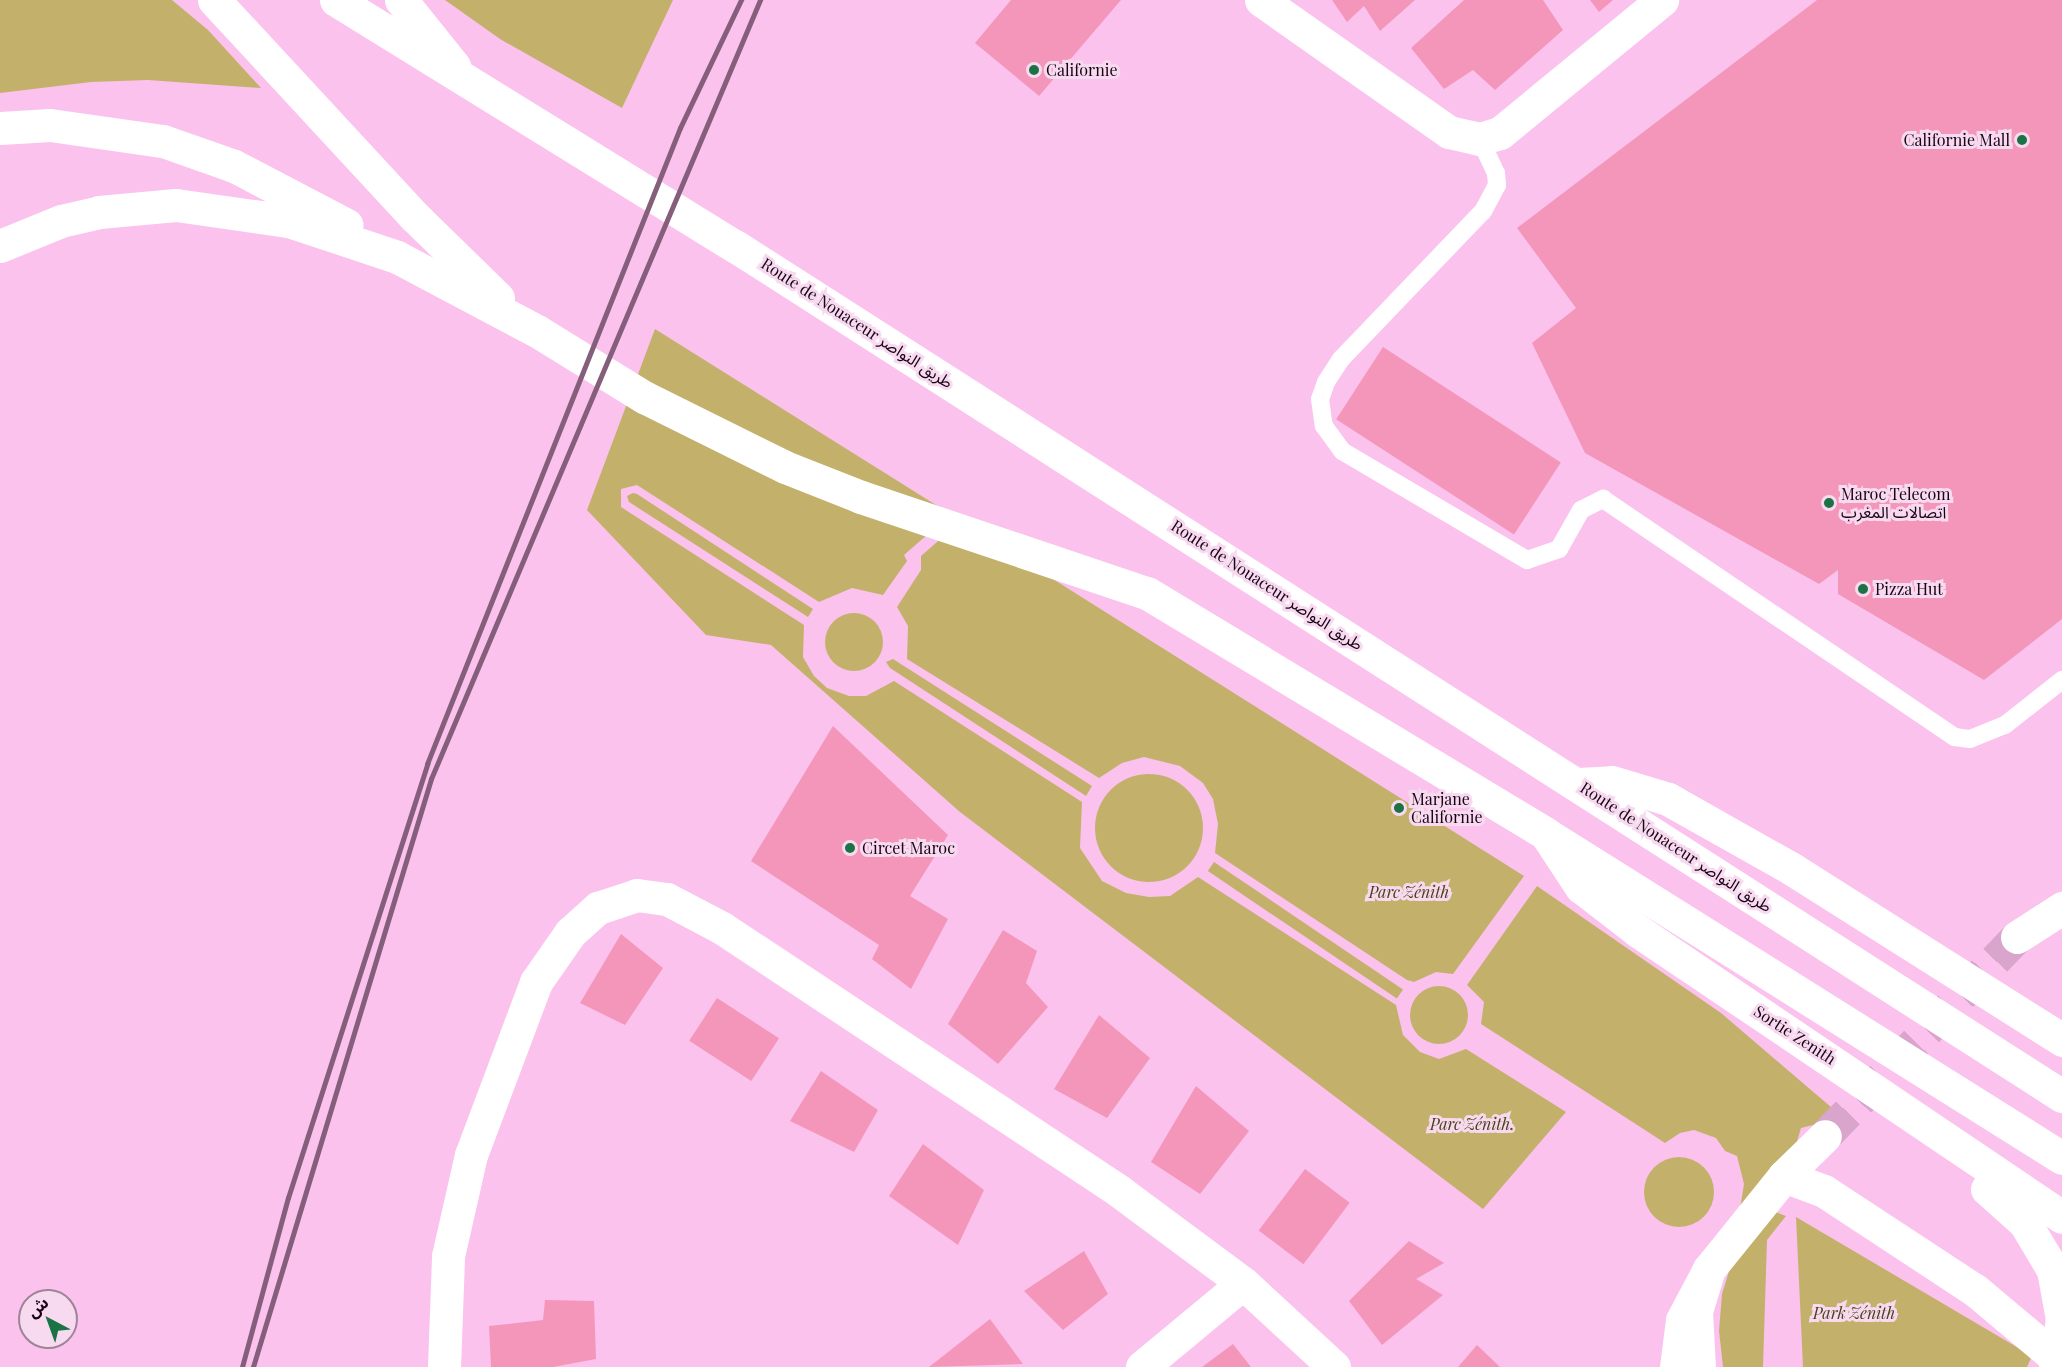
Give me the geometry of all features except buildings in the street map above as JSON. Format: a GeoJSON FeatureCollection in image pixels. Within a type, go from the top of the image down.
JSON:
{"type":"FeatureCollection","features":[{"type":"Feature","properties":{"kind":"main road"},"geometry":{"type":"LineString","coordinates":[[214,0],[415,217],[537,331]]}},
{"type":"Feature","properties":{"kind":"main road","name":"Route de Nouaceur طريق النواصر"},"geometry":{"type":"LineString","coordinates":[[336,0],[735,246],[2062,1096]]}},
{"type":"Feature","properties":{"kind":"main road"},"geometry":{"type":"LineString","coordinates":[[401,0],[466,82]]}},
{"type":"Feature","properties":{"kind":"main road"},"geometry":{"type":"LineString","coordinates":[[1261,0],[1449,132],[1480,140],[1500,133],[1662,0]]}},
{"type":"Feature","properties":{"kind":"main road"},"geometry":{"type":"LineString","coordinates":[[0,128],[50,125],[126,134],[199,152],[303,200],[397,257],[537,331],[644,397],[722,439],[861,497],[1147,593],[1546,834],[2062,1158]]}},
{"type":"Feature","properties":{"kind":"main road"},"geometry":{"type":"LineString","coordinates":[[0,145],[50,125]]}},
{"type":"Feature","properties":{"kind":"main road"},"geometry":{"type":"LineString","coordinates":[[0,246],[61,221],[99,212],[176,205],[289,221],[397,257]]}},
{"type":"Feature","properties":{"kind":"main road"},"geometry":{"type":"LineString","coordinates":[[1578,784],[1612,782],[1668,799],[1792,869],[2062,1040]]}},
{"type":"Feature","properties":{"kind":"main road","name":"Sortie Zenith"},"geometry":{"type":"LineString","coordinates":[[1546,834],[1581,887],[1638,931],[1836,1062],[1958,1150],[2062,1218]]}},
{"type":"Feature","properties":{"kind":"main road"},"geometry":{"type":"LineString","coordinates":[[444,1367],[448,1256],[471,1155],[536,982],[570,933],[598,908],[637,895],[667,898],[722,928],[1119,1191],[1243,1283],[1334,1367]]}},
{"type":"Feature","properties":{"kind":"main road"},"geometry":{"type":"LineString","coordinates":[[2017,937],[2062,908]]}},
{"type":"Feature","properties":{"kind":"main road"},"geometry":{"type":"LineString","coordinates":[[1836,1062],[1871,1105],[2006,1203],[2041,1245],[2059,1294],[2060,1344],[2055,1367]]}},
{"type":"Feature","properties":{"kind":"main road"},"geometry":{"type":"LineString","coordinates":[[1676,1367],[1682,1320],[1709,1269],[1784,1176],[1825,1136]]}},
{"type":"Feature","properties":{"kind":"main road"},"geometry":{"type":"LineString","coordinates":[[1784,1176],[1824,1191],[1975,1290],[2062,1363]]}},
{"type":"Feature","properties":{"kind":"main road"},"geometry":{"type":"LineString","coordinates":[[1699,1367],[1696,1311],[1709,1269]]}},
{"type":"Feature","properties":{"kind":"main road"},"geometry":{"type":"LineString","coordinates":[[1142,1367],[1243,1283]]}},
{"type":"Feature","properties":{"kind":"lane"},"geometry":{"type":"LineString","coordinates":[[1480,140],[1496,173],[1497,185],[1483,211],[1341,359],[1326,382],[1320,399],[1324,426],[1342,451],[1527,560],[1559,549],[1581,510],[1603,499],[1955,737],[1970,739],[2005,725],[2062,680]]}},
{"type":"Feature","properties":{"kind":"green space"},"geometry":{"type":"Polygon","coordinates":[[[0,0],[172,0],[208,30],[261,88],[148,80],[91,82],[0,93],[0,0]]]}},
{"type":"Feature","properties":{"kind":"green space"},"geometry":{"type":"Polygon","coordinates":[[[445,0],[673,0],[622,108],[500,39],[445,0]]]}},
{"type":"Feature","properties":{"kind":"green space","name":"Parc Zénith."},"geometry":{"type":"Polygon","coordinates":[[[655,329],[944,510],[943,521],[904,555],[907,561],[883,595],[852,588],[819,602],[637,485],[621,489],[621,507],[804,625],[803,657],[814,676],[827,688],[849,696],[866,696],[894,681],[1082,802],[1080,848],[1102,881],[1126,893],[1149,897],[1170,896],[1198,877],[1396,1005],[1403,1035],[1420,1052],[1439,1059],[1466,1049],[1566,1112],[1483,1209],[960,812],[771,645],[706,635],[587,510],[655,329]]]}},
{"type":"Feature","properties":{"kind":"green space"},"geometry":{"type":"Polygon","coordinates":[[[633,493],[813,609],[808,617],[629,502],[627,496],[633,493]]]}},
{"type":"Feature","properties":{"kind":"green space","name":"Parc Zénith"},"geometry":{"type":"Polygon","coordinates":[[[961,521],[1524,876],[1453,974],[1436,972],[1414,982],[1407,980],[1215,853],[1218,824],[1213,799],[1203,783],[1180,766],[1144,757],[1122,763],[1099,778],[907,659],[908,626],[897,607],[921,570],[921,556],[961,521]]]}},
{"type":"Feature","properties":{"kind":"green space"},"geometry":{"type":"Polygon","coordinates":[[[848,613],[860,613],[875,621],[883,636],[883,648],[875,663],[860,671],[848,671],[833,663],[825,648],[825,636],[833,621],[848,613]]]}},
{"type":"Feature","properties":{"kind":"green space"},"geometry":{"type":"Polygon","coordinates":[[[893,659],[1092,786],[1086,796],[890,668],[886,662],[893,659]]]}},
{"type":"Feature","properties":{"kind":"green space"},"geometry":{"type":"Polygon","coordinates":[[[1149,774],[1170,778],[1187,790],[1199,807],[1203,828],[1199,849],[1187,866],[1170,878],[1149,882],[1128,878],[1111,866],[1099,849],[1095,828],[1099,807],[1111,790],[1128,778],[1149,774]]]}},
{"type":"Feature","properties":{"kind":"green space"},"geometry":{"type":"Polygon","coordinates":[[[1214,862],[1403,989],[1397,999],[1208,871],[1214,862]]]}},
{"type":"Feature","properties":{"kind":"green space"},"geometry":{"type":"Polygon","coordinates":[[[1537,886],[1721,1013],[1838,1113],[1821,1123],[1801,1128],[1796,1145],[1740,1209],[1744,1184],[1737,1156],[1725,1151],[1716,1138],[1694,1130],[1680,1133],[1665,1143],[1481,1024],[1484,1002],[1467,985],[1537,886]]]}},
{"type":"Feature","properties":{"kind":"green space"},"geometry":{"type":"Polygon","coordinates":[[[1433,986],[1445,986],[1460,994],[1468,1009],[1468,1021],[1460,1036],[1445,1044],[1433,1044],[1418,1036],[1410,1021],[1410,1009],[1418,994],[1433,986]]]}},
{"type":"Feature","properties":{"kind":"green space"},"geometry":{"type":"Polygon","coordinates":[[[1679,1157],[1692,1160],[1704,1167],[1711,1179],[1714,1192],[1711,1205],[1704,1217],[1692,1224],[1679,1227],[1666,1224],[1654,1217],[1647,1205],[1644,1192],[1647,1179],[1654,1167],[1666,1160],[1679,1157]]]}},
{"type":"Feature","properties":{"kind":"green space","name":"Park Zénith"},"geometry":{"type":"Polygon","coordinates":[[[1768,1209],[1786,1216],[1767,1240],[1763,1367],[1723,1367],[1719,1331],[1722,1294],[1734,1255],[1768,1209]]]}},
{"type":"Feature","properties":{"kind":"green space","name":"Park Zénith"},"geometry":{"type":"Polygon","coordinates":[[[1796,1217],[2032,1356],[2027,1367],[1803,1367],[1796,1217]]]}},
{"type":"Feature","properties":{"kind":"tunnel"},"geometry":{"type":"LineString","coordinates":[[1825,1136],[2017,937]]}},
{"type":"Feature","properties":{"kind":"railway"},"geometry":{"type":"LineString","coordinates":[[242,1367],[288,1198],[427,764],[680,128],[741,0]]}},
{"type":"Feature","properties":{"kind":"railway"},"geometry":{"type":"LineString","coordinates":[[253,1367],[431,779],[760,0]]}},
{"type":"Feature","properties":{"kind":"place","name":"Californie"},"geometry":{"type":"Point","coordinates":[1034,70]}},
{"type":"Feature","properties":{"kind":"place","name":"Californie Mall"},"geometry":{"type":"Point","coordinates":[2022,140]}},
{"type":"Feature","properties":{"kind":"place","name":"Maroc Telecom اتصالات المغرب"},"geometry":{"type":"Point","coordinates":[1829,503]}},
{"type":"Feature","properties":{"kind":"place","name":"Pizza Hut"},"geometry":{"type":"Point","coordinates":[1863,589]}},
{"type":"Feature","properties":{"kind":"place","name":"Marjane Californie"},"geometry":{"type":"Point","coordinates":[1399,808]}},
{"type":"Feature","properties":{"kind":"place","name":"Circet Maroc"},"geometry":{"type":"Point","coordinates":[850,848]}}]}
